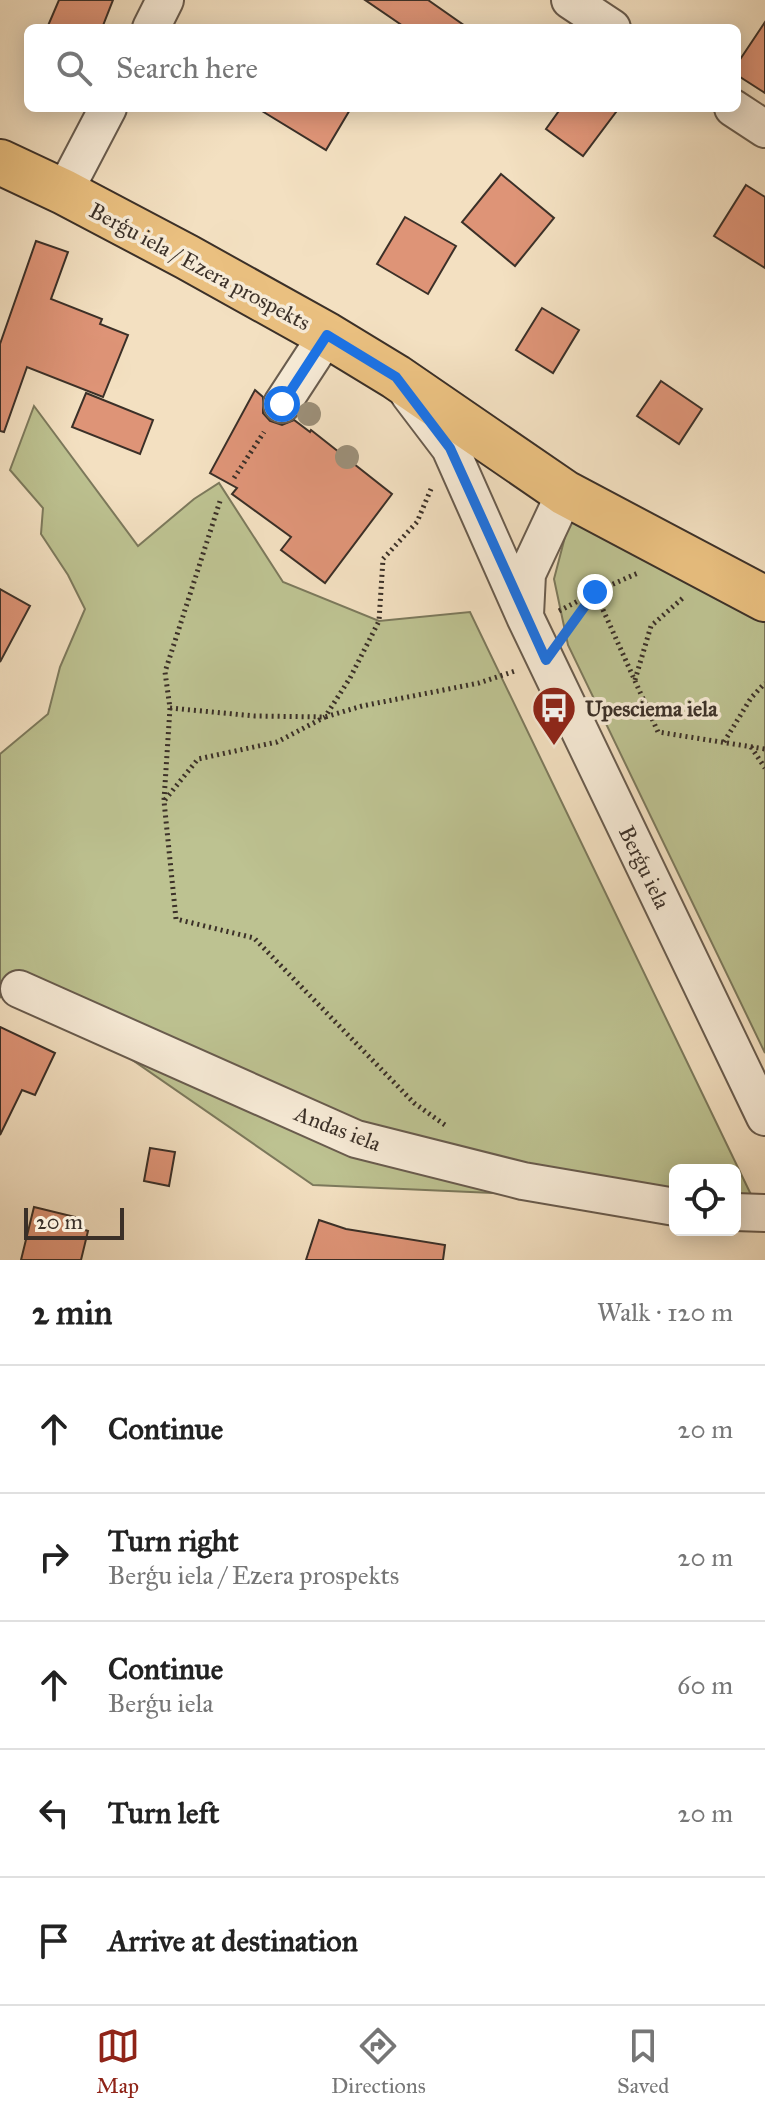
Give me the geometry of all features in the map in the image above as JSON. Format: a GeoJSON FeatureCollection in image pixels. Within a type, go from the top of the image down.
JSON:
{"type":"FeatureCollection","features":[{"type":"Feature","properties":{"kind":"main road","name":"Berģu iela / Ezera prospekts"},"geometry":{"type":"LineString","coordinates":[[0,162],[64,192],[327,335],[396,377]]}},
{"type":"Feature","properties":{"kind":"main road"},"geometry":{"type":"LineString","coordinates":[[396,377],[565,493],[765,599]]}},
{"type":"Feature","properties":{"kind":"street"},"geometry":{"type":"LineString","coordinates":[[153,24],[165,0]]}},
{"type":"Feature","properties":{"kind":"street"},"geometry":{"type":"LineString","coordinates":[[570,0],[606,24]]}},
{"type":"Feature","properties":{"kind":"street"},"geometry":{"type":"LineString","coordinates":[[64,192],[106,112]]}},
{"type":"Feature","properties":{"kind":"street"},"geometry":{"type":"LineString","coordinates":[[739,112],[765,129]]}},
{"type":"Feature","properties":{"kind":"street"},"geometry":{"type":"LineString","coordinates":[[282,404],[327,335]]}},
{"type":"Feature","properties":{"kind":"street","name":"Berģu iela"},"geometry":{"type":"LineString","coordinates":[[396,377],[450,448],[525,617],[765,1117]]}},
{"type":"Feature","properties":{"kind":"street","name":"Berģu iela"},"geometry":{"type":"LineString","coordinates":[[525,617],[527,574],[565,493]]}},
{"type":"Feature","properties":{"kind":"street","name":"Andas iela"},"geometry":{"type":"LineString","coordinates":[[19,989],[356,1139],[523,1181],[669,1206]]}},
{"type":"Feature","properties":{"kind":"street"},"geometry":{"type":"LineString","coordinates":[[741,1212],[765,1213]]}},
{"type":"Feature","properties":{"kind":"path"},"geometry":{"type":"LineString","coordinates":[[234,478],[282,404]]}},
{"type":"Feature","properties":{"kind":"path"},"geometry":{"type":"LineString","coordinates":[[325,717],[350,678],[379,621],[383,559],[417,522],[450,448]]}},
{"type":"Feature","properties":{"kind":"path"},"geometry":{"type":"LineString","coordinates":[[221,498],[165,672],[170,708],[164,801],[176,919],[254,938],[414,1103],[450,1129]]}},
{"type":"Feature","properties":{"kind":"path"},"geometry":{"type":"LineString","coordinates":[[164,801],[198,759],[277,742],[325,717],[362,706],[479,683],[546,660],[595,592],[644,570],[692,560],[686,595],[651,626],[635,680]]}},
{"type":"Feature","properties":{"kind":"path"},"geometry":{"type":"LineString","coordinates":[[595,592],[658,732],[765,749]]}},
{"type":"Feature","properties":{"kind":"path"},"geometry":{"type":"LineString","coordinates":[[724,742],[751,698],[765,683]]}},
{"type":"Feature","properties":{"kind":"path"},"geometry":{"type":"LineString","coordinates":[[170,708],[255,716],[325,717]]}},
{"type":"Feature","properties":{"kind":"path"},"geometry":{"type":"LineString","coordinates":[[750,747],[765,768]]}},
{"type":"Feature","properties":{"kind":"green space"},"geometry":{"type":"Polygon","coordinates":[[[34,406],[138,546],[194,499],[219,483],[283,582],[379,621],[470,612],[736,1164],[669,1164],[669,1201],[313,1185],[11,976],[0,998],[0,754],[48,714],[60,667],[85,609],[68,575],[41,534],[43,508],[10,470],[34,406]]]}},
{"type":"Feature","properties":{"kind":"green space"},"geometry":{"type":"Polygon","coordinates":[[[572,510],[765,613],[765,1053],[568,645],[554,579],[572,510]]]}},
{"type":"Feature","properties":{"kind":"green space"},"geometry":{"type":"Polygon","coordinates":[[[741,1174],[756,1205],[741,1204],[741,1174]]]}},
{"type":"Feature","properties":{"kind":"building"},"geometry":{"type":"Polygon","coordinates":[[[59,0],[113,0],[104,24],[49,24],[59,0]]]}},
{"type":"Feature","properties":{"kind":"building"},"geometry":{"type":"Polygon","coordinates":[[[365,0],[428,0],[462,24],[400,24],[365,0]]]}},
{"type":"Feature","properties":{"kind":"building"},"geometry":{"type":"Polygon","coordinates":[[[765,22],[765,93],[741,78],[741,58],[765,22]]]}},
{"type":"Feature","properties":{"kind":"building"},"geometry":{"type":"Polygon","coordinates":[[[264,112],[349,112],[326,150],[264,112]]]}},
{"type":"Feature","properties":{"kind":"building"},"geometry":{"type":"Polygon","coordinates":[[[558,112],[616,112],[583,156],[546,129],[558,112]]]}},
{"type":"Feature","properties":{"kind":"building"},"geometry":{"type":"Polygon","coordinates":[[[501,174],[554,218],[515,266],[462,222],[501,174]]]}},
{"type":"Feature","properties":{"kind":"building"},"geometry":{"type":"Polygon","coordinates":[[[746,185],[765,197],[765,268],[714,236],[746,185]]]}},
{"type":"Feature","properties":{"kind":"building"},"geometry":{"type":"Polygon","coordinates":[[[405,217],[456,246],[428,294],[377,264],[405,217]]]}},
{"type":"Feature","properties":{"kind":"building"},"geometry":{"type":"Polygon","coordinates":[[[36,241],[68,252],[51,299],[102,319],[100,324],[128,335],[103,397],[27,367],[4,432],[0,431],[0,344],[36,241]]]}},
{"type":"Feature","properties":{"kind":"building"},"geometry":{"type":"Polygon","coordinates":[[[542,308],[579,330],[553,373],[516,350],[542,308]]]}},
{"type":"Feature","properties":{"kind":"building"},"geometry":{"type":"Polygon","coordinates":[[[661,381],[702,409],[679,444],[637,416],[661,381]]]}},
{"type":"Feature","properties":{"kind":"building"},"geometry":{"type":"Polygon","coordinates":[[[255,390],[263,397],[263,413],[270,421],[282,425],[294,420],[311,430],[392,494],[325,583],[281,550],[291,537],[232,494],[237,488],[210,473],[255,390]]]}},
{"type":"Feature","properties":{"kind":"building"},"geometry":{"type":"Polygon","coordinates":[[[86,393],[153,420],[140,454],[72,427],[86,393]]]}},
{"type":"Feature","properties":{"kind":"building"},"geometry":{"type":"Polygon","coordinates":[[[0,589],[30,606],[0,662],[0,589]]]}},
{"type":"Feature","properties":{"kind":"building"},"geometry":{"type":"Polygon","coordinates":[[[0,1027],[55,1053],[35,1095],[22,1090],[0,1135],[0,1027]]]}},
{"type":"Feature","properties":{"kind":"building"},"geometry":{"type":"Polygon","coordinates":[[[150,1148],[175,1152],[169,1186],[144,1181],[150,1148]]]}},
{"type":"Feature","properties":{"kind":"building"},"geometry":{"type":"Polygon","coordinates":[[[34,1207],[75,1217],[73,1226],[88,1231],[81,1260],[21,1260],[34,1207]]]}},
{"type":"Feature","properties":{"kind":"building"},"geometry":{"type":"Polygon","coordinates":[[[319,1220],[346,1229],[445,1245],[443,1260],[306,1260],[319,1220]]]}},
{"type":"Feature","properties":{"kind":"place","name":"Upesciema iela"},"geometry":{"type":"Point","coordinates":[554,747]}},
{"type":"Feature","properties":{"kind":"route"},"geometry":{"type":"LineString","coordinates":[[282,404],[327,335],[396,377],[450,448],[546,660],[595,592]]}}]}
